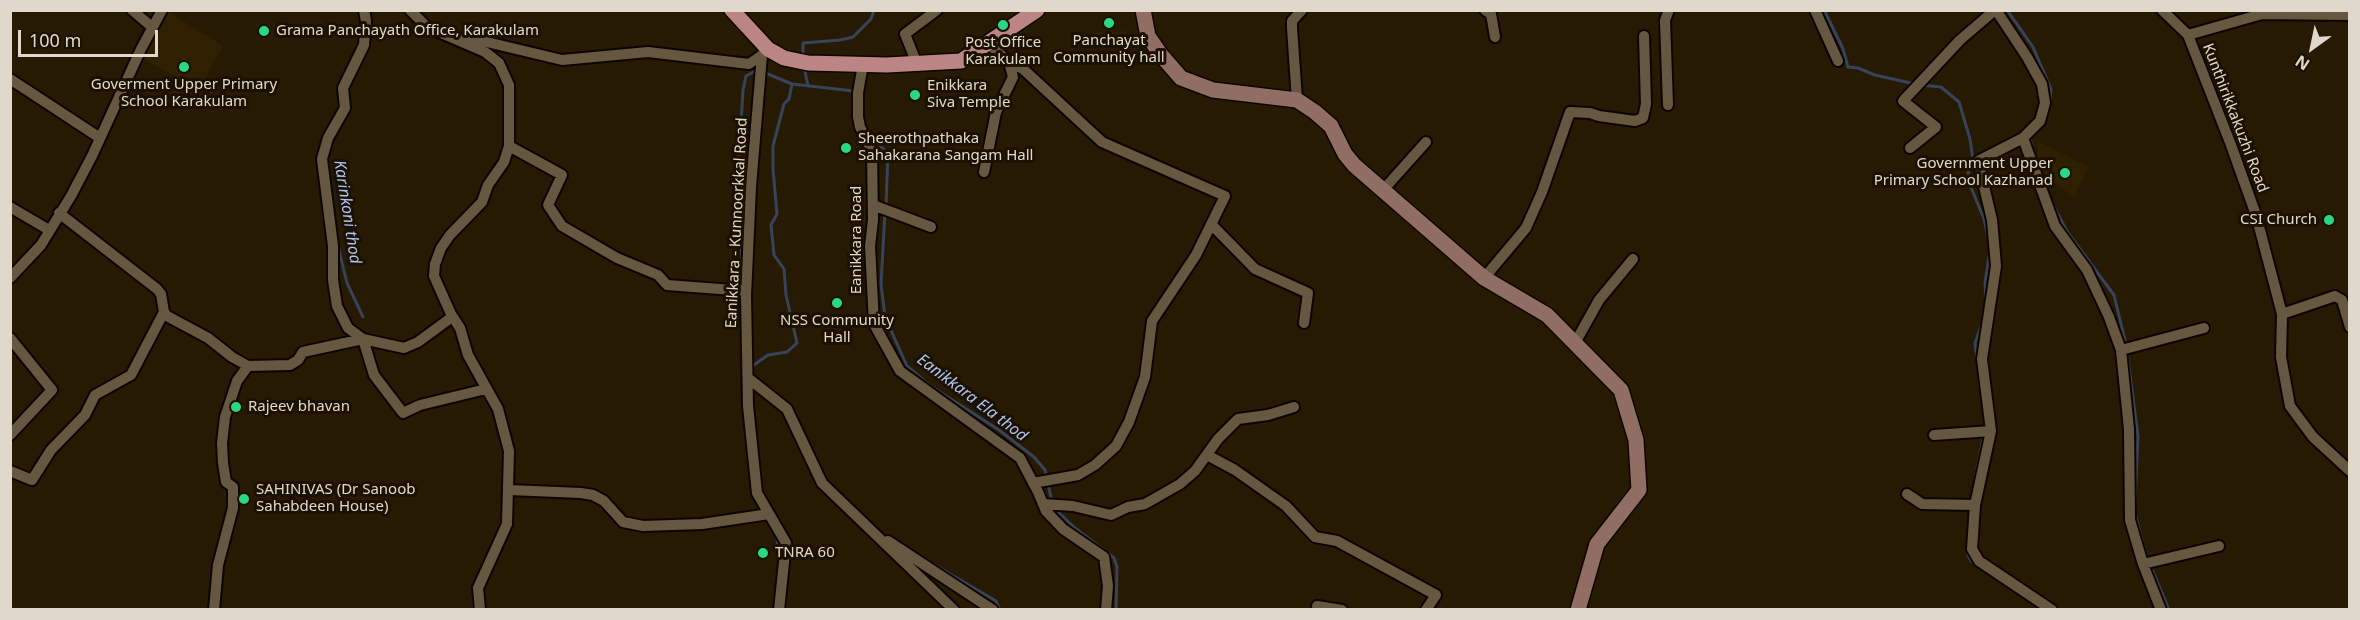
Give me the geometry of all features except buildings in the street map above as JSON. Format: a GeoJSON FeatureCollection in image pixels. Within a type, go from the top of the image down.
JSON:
{"type":"FeatureCollection","features":[{"type":"Feature","properties":{"kind":"main road"},"geometry":{"type":"LineString","coordinates":[[732,10],[764,56],[803,62],[863,64],[962,61],[1037,10]]}},
{"type":"Feature","properties":{"kind":"street"},"geometry":{"type":"LineString","coordinates":[[132,10],[152,27]]}},
{"type":"Feature","properties":{"kind":"street"},"geometry":{"type":"LineString","coordinates":[[10,278],[41,245],[71,196],[162,10]]}},
{"type":"Feature","properties":{"kind":"street"},"geometry":{"type":"LineString","coordinates":[[363,10],[366,21],[364,45],[344,88],[345,108],[328,138],[322,159],[333,246],[333,280],[337,306],[348,328],[363,339],[404,348],[418,342],[452,317]]}},
{"type":"Feature","properties":{"kind":"street"},"geometry":{"type":"LineString","coordinates":[[410,10],[427,27],[473,46],[500,63],[508,85],[509,146],[504,162],[488,185],[482,202],[450,235],[438,256],[434,276],[452,317],[460,328],[468,354],[498,409],[509,451],[507,524],[478,588],[480,609]]}},
{"type":"Feature","properties":{"kind":"street"},"geometry":{"type":"LineString","coordinates":[[917,64],[906,34],[937,10]]}},
{"type":"Feature","properties":{"kind":"street"},"geometry":{"type":"LineString","coordinates":[[1143,10],[1148,36],[1181,78],[1214,90],[1297,100],[1331,126],[1349,159],[1484,278],[1547,315],[1621,390],[1636,440],[1639,489],[1597,544],[1578,609]]}},
{"type":"Feature","properties":{"kind":"street"},"geometry":{"type":"LineString","coordinates":[[1297,100],[1292,21],[1302,10]]}},
{"type":"Feature","properties":{"kind":"street"},"geometry":{"type":"LineString","coordinates":[[1485,10],[1491,14],[1495,37]]}},
{"type":"Feature","properties":{"kind":"street"},"geometry":{"type":"LineString","coordinates":[[1668,105],[1665,20],[1669,10]]}},
{"type":"Feature","properties":{"kind":"street"},"geometry":{"type":"LineString","coordinates":[[1815,10],[1838,61]]}},
{"type":"Feature","properties":{"kind":"street"},"geometry":{"type":"LineString","coordinates":[[1910,148],[1936,127],[1903,101],[1960,40],[1995,10],[2027,57],[2042,84],[2045,103],[2040,121],[2025,136],[1978,162],[1992,220],[1996,266],[1982,359],[1990,431],[1975,505],[1972,549],[1976,558],[1998,575],[2052,609]]}},
{"type":"Feature","properties":{"kind":"street","name":"Kunthirikkakuzhi Road"},"geometry":{"type":"LineString","coordinates":[[2162,10],[2188,35],[2256,215],[2282,314],[2281,357],[2290,406],[2313,437],[2349,471]]}},
{"type":"Feature","properties":{"kind":"street"},"geometry":{"type":"LineString","coordinates":[[2188,35],[2262,14],[2349,15]]}},
{"type":"Feature","properties":{"kind":"street"},"geometry":{"type":"LineString","coordinates":[[427,27],[562,60],[648,52],[749,64],[764,56]]}},
{"type":"Feature","properties":{"kind":"street"},"geometry":{"type":"LineString","coordinates":[[1484,278],[1526,228],[1542,192],[1570,112],[1590,113],[1625,120],[1641,121],[1643,118],[1646,105],[1644,36]]}},
{"type":"Feature","properties":{"kind":"street"},"geometry":{"type":"LineString","coordinates":[[989,44],[1009,62],[1023,69],[1102,142],[1225,196],[1196,255],[1152,321],[1144,377],[1129,422],[1116,446],[1095,465],[1078,475],[1042,482]]}},
{"type":"Feature","properties":{"kind":"street","name":"Eanikkara - Kunnoorkkal Road"},"geometry":{"type":"LineString","coordinates":[[764,56],[751,186],[746,291],[747,374],[757,494],[786,543],[779,609]]}},
{"type":"Feature","properties":{"kind":"street"},"geometry":{"type":"LineString","coordinates":[[984,172],[996,112],[1013,77],[1009,62]]}},
{"type":"Feature","properties":{"kind":"street","name":"Eanikkara Road"},"geometry":{"type":"LineString","coordinates":[[863,64],[858,88],[860,127],[872,152],[881,208],[870,246],[874,324],[900,371],[1020,458],[1042,482],[1043,504],[1046,511],[1063,529],[1104,557],[1108,586],[1106,609]]}},
{"type":"Feature","properties":{"kind":"street"},"geometry":{"type":"LineString","coordinates":[[10,79],[100,138]]}},
{"type":"Feature","properties":{"kind":"street"},"geometry":{"type":"LineString","coordinates":[[2025,136],[2055,226],[2087,270],[2109,317],[2121,350],[2129,429],[2130,520],[2143,564],[2161,609]]}},
{"type":"Feature","properties":{"kind":"street"},"geometry":{"type":"LineString","coordinates":[[1384,189],[1426,142]]}},
{"type":"Feature","properties":{"kind":"street"},"geometry":{"type":"LineString","coordinates":[[509,146],[562,175],[548,205],[562,226],[617,258],[658,275],[667,285],[746,291]]}},
{"type":"Feature","properties":{"kind":"street"},"geometry":{"type":"LineString","coordinates":[[10,207],[49,230]]}},
{"type":"Feature","properties":{"kind":"street"},"geometry":{"type":"LineString","coordinates":[[881,208],[931,227]]}},
{"type":"Feature","properties":{"kind":"street"},"geometry":{"type":"LineString","coordinates":[[10,471],[30,480],[33,479],[51,450],[85,415],[95,396],[131,375],[164,312],[161,294],[157,289],[59,213]]}},
{"type":"Feature","properties":{"kind":"street"},"geometry":{"type":"LineString","coordinates":[[1211,224],[1255,269],[1308,293],[1304,323]]}},
{"type":"Feature","properties":{"kind":"street"},"geometry":{"type":"LineString","coordinates":[[1575,343],[1599,300],[1633,259]]}},
{"type":"Feature","properties":{"kind":"street"},"geometry":{"type":"LineString","coordinates":[[2282,314],[2335,296],[2342,300],[2349,327]]}},
{"type":"Feature","properties":{"kind":"street"},"geometry":{"type":"LineString","coordinates":[[164,312],[173,320],[208,338],[232,357],[248,366],[290,365],[298,360],[303,352],[363,339]]}},
{"type":"Feature","properties":{"kind":"street"},"geometry":{"type":"LineString","coordinates":[[2121,350],[2204,328]]}},
{"type":"Feature","properties":{"kind":"street"},"geometry":{"type":"LineString","coordinates":[[10,338],[52,390],[10,435]]}},
{"type":"Feature","properties":{"kind":"street"},"geometry":{"type":"LineString","coordinates":[[363,339],[374,375],[403,412],[420,405],[486,389]]}},
{"type":"Feature","properties":{"kind":"street"},"geometry":{"type":"LineString","coordinates":[[214,609],[218,565],[233,508],[233,487],[226,482],[223,463],[222,443],[225,417],[240,374],[248,366]]}},
{"type":"Feature","properties":{"kind":"street"},"geometry":{"type":"LineString","coordinates":[[747,374],[787,409],[822,483],[852,510],[867,529],[954,609]]}},
{"type":"Feature","properties":{"kind":"street"},"geometry":{"type":"LineString","coordinates":[[1043,504],[1073,506],[1111,515],[1128,507],[1145,504],[1180,484],[1195,471],[1218,439],[1238,419],[1268,415],[1294,406]]}},
{"type":"Feature","properties":{"kind":"street"},"geometry":{"type":"LineString","coordinates":[[1934,435],[1990,431]]}},
{"type":"Feature","properties":{"kind":"street"},"geometry":{"type":"LineString","coordinates":[[1207,455],[1235,470],[1286,506],[1316,537],[1337,541],[1436,595],[1426,609]]}},
{"type":"Feature","properties":{"kind":"street"},"geometry":{"type":"LineString","coordinates":[[509,490],[593,495],[604,501],[623,522],[643,526],[702,524],[769,514]]}},
{"type":"Feature","properties":{"kind":"street"},"geometry":{"type":"LineString","coordinates":[[1907,494],[1922,504],[1975,505]]}},
{"type":"Feature","properties":{"kind":"street"},"geometry":{"type":"LineString","coordinates":[[867,529],[993,609]]}},
{"type":"Feature","properties":{"kind":"street"},"geometry":{"type":"LineString","coordinates":[[2143,564],[2219,546]]}},
{"type":"Feature","properties":{"kind":"street"},"geometry":{"type":"LineString","coordinates":[[1317,606],[1342,609]]}},
{"type":"Feature","properties":{"kind":"shaded area","name":"Goverment Upper Primary School Karakulam"},"geometry":{"type":"Polygon","coordinates":[[[167,11],[223,46],[189,108],[165,95],[174,76],[141,58],[167,11]]]}},
{"type":"Feature","properties":{"kind":"shaded area"},"geometry":{"type":"Polygon","coordinates":[[[1126,31],[1126,39],[1096,40],[1096,32],[1126,31]]]}},
{"type":"Feature","properties":{"kind":"shaded area","name":"Government Upper Primary School Kazhanad"},"geometry":{"type":"Polygon","coordinates":[[[2038,141],[2088,167],[2074,197],[2051,180],[2037,165],[2038,141]]]}},
{"type":"Feature","properties":{"kind":"waterway"},"geometry":{"type":"LineString","coordinates":[[803,57],[803,43],[853,37],[871,19],[874,10]]}},
{"type":"Feature","properties":{"kind":"waterway"},"geometry":{"type":"LineString","coordinates":[[1824,10],[1843,49],[1848,67],[1915,84]]}},
{"type":"Feature","properties":{"kind":"waterway"},"geometry":{"type":"LineString","coordinates":[[2007,10],[2033,47],[2051,89],[2050,101]]}},
{"type":"Feature","properties":{"kind":"waterway"},"geometry":{"type":"LineString","coordinates":[[804,67],[808,86]]}},
{"type":"Feature","properties":{"kind":"waterway"},"geometry":{"type":"LineString","coordinates":[[741,287],[742,257],[736,174],[743,90],[746,76],[757,70]]}},
{"type":"Feature","properties":{"kind":"waterway"},"geometry":{"type":"LineString","coordinates":[[763,72],[792,84]]}},
{"type":"Feature","properties":{"kind":"waterway"},"geometry":{"type":"LineString","coordinates":[[751,367],[768,355],[787,352],[797,343],[786,295],[784,269],[774,255],[771,225],[777,214],[773,146],[784,104],[789,99],[792,84],[854,91]]}},
{"type":"Feature","properties":{"kind":"waterway"},"geometry":{"type":"LineString","coordinates":[[1921,85],[1941,87],[1959,102],[1970,139],[1973,160]]}},
{"type":"Feature","properties":{"kind":"waterway","name":"Eanikkara Ela thod"},"geometry":{"type":"LineString","coordinates":[[870,137],[888,153],[886,206]]}},
{"type":"Feature","properties":{"kind":"waterway"},"geometry":{"type":"LineString","coordinates":[[2030,138],[2034,154]]}},
{"type":"Feature","properties":{"kind":"waterway"},"geometry":{"type":"LineString","coordinates":[[1977,158],[1973,160],[1968,169],[1970,185],[1984,219],[1989,241]]}},
{"type":"Feature","properties":{"kind":"waterway"},"geometry":{"type":"LineString","coordinates":[[2054,207],[2068,233],[2114,295],[2126,345]]}},
{"type":"Feature","properties":{"kind":"waterway","name":"Eanikkara Ela thod"},"geometry":{"type":"LineString","coordinates":[[885,212],[881,284],[885,317],[907,366],[929,385],[999,430],[1034,457],[1045,470],[1052,502]]}},
{"type":"Feature","properties":{"kind":"waterway","name":"Karinkoni thod"},"geometry":{"type":"LineString","coordinates":[[338,246],[347,283],[363,317]]}},
{"type":"Feature","properties":{"kind":"waterway"},"geometry":{"type":"LineString","coordinates":[[1986,303],[1985,283],[1990,250]]}},
{"type":"Feature","properties":{"kind":"waterway"},"geometry":{"type":"LineString","coordinates":[[741,297],[741,314]]}},
{"type":"Feature","properties":{"kind":"waterway"},"geometry":{"type":"LineString","coordinates":[[1978,367],[1975,343],[1983,321]]}},
{"type":"Feature","properties":{"kind":"waterway"},"geometry":{"type":"LineString","coordinates":[[2127,352],[2138,436],[2135,503]]}},
{"type":"Feature","properties":{"kind":"waterway"},"geometry":{"type":"LineString","coordinates":[[1971,500],[1984,433]]}},
{"type":"Feature","properties":{"kind":"waterway","name":"Eanikkara Ela thod"},"geometry":{"type":"LineString","coordinates":[[1054,508],[1075,528],[1114,558],[1117,567],[1116,610]]}},
{"type":"Feature","properties":{"kind":"waterway"},"geometry":{"type":"LineString","coordinates":[[2134,510],[2146,555]]}},
{"type":"Feature","properties":{"kind":"waterway"},"geometry":{"type":"LineString","coordinates":[[1969,519],[1968,555],[1977,565]]}},
{"type":"Feature","properties":{"kind":"waterway"},"geometry":{"type":"LineString","coordinates":[[777,537],[779,557]]}},
{"type":"Feature","properties":{"kind":"waterway"},"geometry":{"type":"LineString","coordinates":[[933,564],[996,601],[1000,610]]}},
{"type":"Feature","properties":{"kind":"waterway"},"geometry":{"type":"LineString","coordinates":[[2152,569],[2169,610]]}},
{"type":"Feature","properties":{"kind":"place","name":"Panchayat Community hall"},"geometry":{"type":"Point","coordinates":[1109,23]}},
{"type":"Feature","properties":{"kind":"place","name":"Post Office Karakulam"},"geometry":{"type":"Point","coordinates":[1003,25]}},
{"type":"Feature","properties":{"kind":"place","name":"Grama Panchayath Office, Karakulam"},"geometry":{"type":"Point","coordinates":[264,31]}},
{"type":"Feature","properties":{"kind":"place","name":"Goverment Upper Primary School Karakulam"},"geometry":{"type":"Point","coordinates":[184,67]}},
{"type":"Feature","properties":{"kind":"place","name":"Enikkara Siva Temple"},"geometry":{"type":"Point","coordinates":[915,95]}},
{"type":"Feature","properties":{"kind":"place","name":"Sheerothpathaka Sahakarana Sangam Hall"},"geometry":{"type":"Point","coordinates":[846,148]}},
{"type":"Feature","properties":{"kind":"place","name":"Government Upper Primary School Kazhanad"},"geometry":{"type":"Point","coordinates":[2065,173]}},
{"type":"Feature","properties":{"kind":"place","name":"CSI Church"},"geometry":{"type":"Point","coordinates":[2329,220]}},
{"type":"Feature","properties":{"kind":"place","name":"NSS Community Hall"},"geometry":{"type":"Point","coordinates":[837,303]}},
{"type":"Feature","properties":{"kind":"place","name":"Rajeev bhavan"},"geometry":{"type":"Point","coordinates":[236,407]}},
{"type":"Feature","properties":{"kind":"place","name":"SAHINIVAS (Dr Sanoob Sahabdeen House)"},"geometry":{"type":"Point","coordinates":[244,499]}},
{"type":"Feature","properties":{"kind":"place","name":"TNRA 60"},"geometry":{"type":"Point","coordinates":[763,553]}}]}
